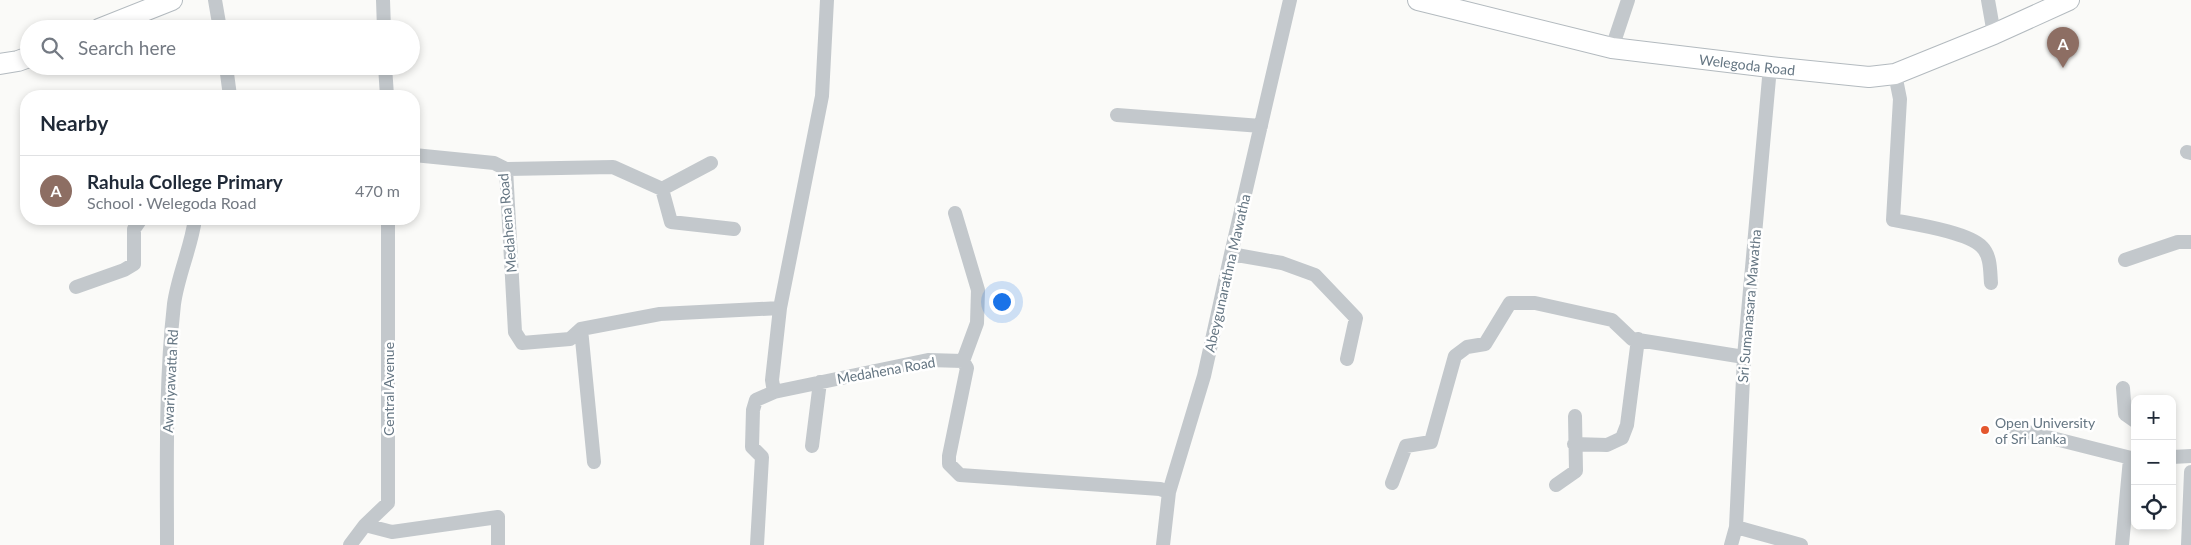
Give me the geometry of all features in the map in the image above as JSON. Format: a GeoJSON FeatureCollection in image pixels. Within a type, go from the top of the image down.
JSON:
{"type":"FeatureCollection","features":[{"type":"Feature","properties":{"kind":"street"},"geometry":{"type":"LineString","coordinates":[[122,20],[172,0]]}},
{"type":"Feature","properties":{"kind":"street"},"geometry":{"type":"LineString","coordinates":[[215,0],[218,20]]}},
{"type":"Feature","properties":{"kind":"street"},"geometry":{"type":"LineString","coordinates":[[383,0],[384,20]]}},
{"type":"Feature","properties":{"kind":"street"},"geometry":{"type":"LineString","coordinates":[[757,545],[762,457],[752,447],[753,410],[756,400],[774,392],[772,380],[780,308],[822,96],[827,0]]}},
{"type":"Feature","properties":{"kind":"street","name":"Abeygunarathna Mawatha"},"geometry":{"type":"LineString","coordinates":[[1163,545],[1169,492],[1204,376],[1290,0]]}},
{"type":"Feature","properties":{"kind":"street","name":"Welegoda Road"},"geometry":{"type":"LineString","coordinates":[[1418,0],[1612,48],[1870,77],[1895,74],[1994,34],[2069,0]]}},
{"type":"Feature","properties":{"kind":"street"},"geometry":{"type":"LineString","coordinates":[[1612,48],[1628,0]]}},
{"type":"Feature","properties":{"kind":"street"},"geometry":{"type":"LineString","coordinates":[[1988,0],[1994,34]]}},
{"type":"Feature","properties":{"kind":"street"},"geometry":{"type":"LineString","coordinates":[[0,64],[20,60]]}},
{"type":"Feature","properties":{"kind":"street","name":"Sri Sumanasara Mawatha"},"geometry":{"type":"LineString","coordinates":[[1731,545],[1736,527],[1744,357],[1770,67]]}},
{"type":"Feature","properties":{"kind":"street"},"geometry":{"type":"LineString","coordinates":[[1895,74],[1900,99],[1893,220],[1950,231],[1981,246],[1989,258],[1991,283]]}},
{"type":"Feature","properties":{"kind":"street"},"geometry":{"type":"LineString","coordinates":[[227,75],[229,90]]}},
{"type":"Feature","properties":{"kind":"street"},"geometry":{"type":"LineString","coordinates":[[386,75],[387,90]]}},
{"type":"Feature","properties":{"kind":"street"},"geometry":{"type":"LineString","coordinates":[[1117,115],[1261,126]]}},
{"type":"Feature","properties":{"kind":"street","name":"Medahena Road"},"geometry":{"type":"LineString","coordinates":[[420,156],[494,162],[506,169],[515,332],[522,343],[570,339],[581,329],[660,314],[780,308]]}},
{"type":"Feature","properties":{"kind":"street"},"geometry":{"type":"LineString","coordinates":[[662,189],[711,163]]}},
{"type":"Feature","properties":{"kind":"street"},"geometry":{"type":"LineString","coordinates":[[506,169],[613,167],[662,189]]}},
{"type":"Feature","properties":{"kind":"street"},"geometry":{"type":"LineString","coordinates":[[662,189],[671,222],[734,229]]}},
{"type":"Feature","properties":{"kind":"street"},"geometry":{"type":"LineString","coordinates":[[955,213],[978,290],[978,323],[963,361],[967,368],[950,464],[960,475],[1160,489],[1169,492]]}},
{"type":"Feature","properties":{"kind":"street"},"geometry":{"type":"LineString","coordinates":[[76,287],[124,270],[134,264],[134,229],[137,225]]}},
{"type":"Feature","properties":{"kind":"street","name":"Awariyawatta Rd"},"geometry":{"type":"LineString","coordinates":[[167,545],[167,433],[174,302],[194,225]]}},
{"type":"Feature","properties":{"kind":"street","name":"Central Avenue"},"geometry":{"type":"LineString","coordinates":[[350,545],[365,525],[388,503],[388,225]]}},
{"type":"Feature","properties":{"kind":"street"},"geometry":{"type":"LineString","coordinates":[[2125,260],[2178,242],[2191,242]]}},
{"type":"Feature","properties":{"kind":"street"},"geometry":{"type":"LineString","coordinates":[[1231,254],[1282,263],[1315,275],[1356,318],[1347,359]]}},
{"type":"Feature","properties":{"kind":"street"},"geometry":{"type":"LineString","coordinates":[[1392,483],[1406,446],[1431,442],[1455,356],[1467,347],[1485,344],[1510,303],[1535,304],[1612,320],[1632,339],[1744,357]]}},
{"type":"Feature","properties":{"kind":"street"},"geometry":{"type":"LineString","coordinates":[[581,329],[594,462]]}},
{"type":"Feature","properties":{"kind":"street"},"geometry":{"type":"LineString","coordinates":[[1574,444],[1606,445],[1622,438],[1627,425],[1638,339]]}},
{"type":"Feature","properties":{"kind":"street","name":"Medahena Road"},"geometry":{"type":"LineString","coordinates":[[774,392],[928,360],[963,361]]}},
{"type":"Feature","properties":{"kind":"street"},"geometry":{"type":"LineString","coordinates":[[812,446],[820,382]]}},
{"type":"Feature","properties":{"kind":"street"},"geometry":{"type":"LineString","coordinates":[[2123,388],[2125,414],[2131,418]]}},
{"type":"Feature","properties":{"kind":"street"},"geometry":{"type":"LineString","coordinates":[[1556,485],[1576,471],[1574,444],[1575,416]]}},
{"type":"Feature","properties":{"kind":"street"},"geometry":{"type":"LineString","coordinates":[[2012,428],[2131,459]]}},
{"type":"Feature","properties":{"kind":"street"},"geometry":{"type":"LineString","coordinates":[[2176,457],[2191,456]]}},
{"type":"Feature","properties":{"kind":"street"},"geometry":{"type":"LineString","coordinates":[[2122,545],[2131,468]]}},
{"type":"Feature","properties":{"kind":"street"},"geometry":{"type":"LineString","coordinates":[[2188,545],[2191,472]]}},
{"type":"Feature","properties":{"kind":"street"},"geometry":{"type":"LineString","coordinates":[[365,525],[392,532],[498,517],[498,545]]}},
{"type":"Feature","properties":{"kind":"street"},"geometry":{"type":"LineString","coordinates":[[1736,527],[1801,545]]}},
{"type":"Feature","properties":{"kind":"place","name":"Rahula College Primary"},"geometry":{"type":"Point","coordinates":[2063,68]}},
{"type":"Feature","properties":{"kind":"place","name":"Open University of Sri Lanka"},"geometry":{"type":"Point","coordinates":[1985,430]}}]}
